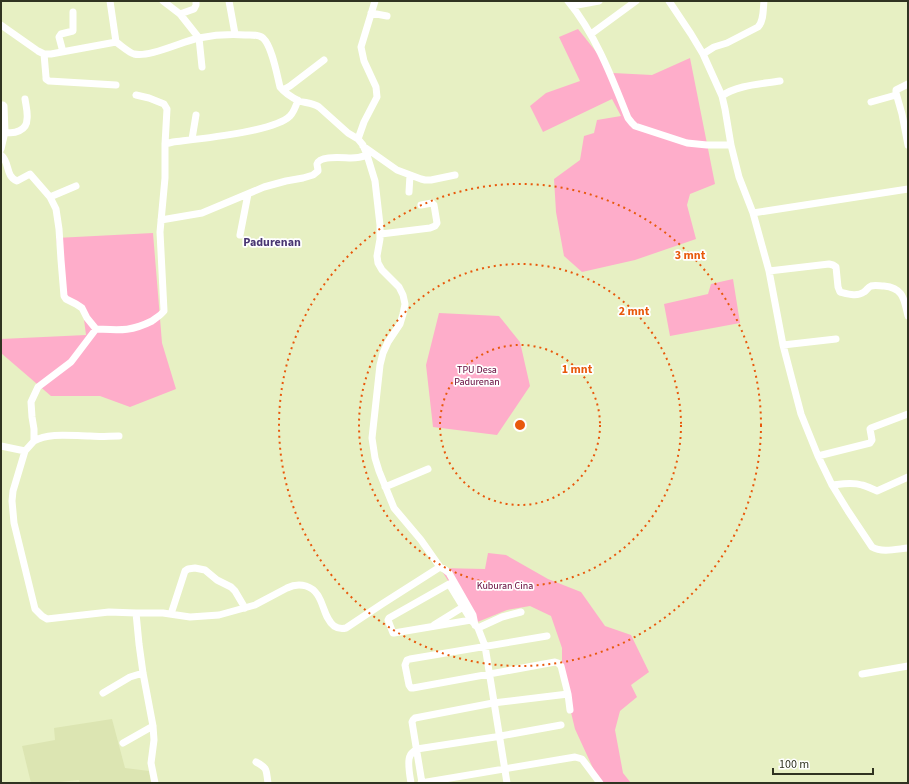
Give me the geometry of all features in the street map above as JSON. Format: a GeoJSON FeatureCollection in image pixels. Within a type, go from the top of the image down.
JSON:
{"type":"FeatureCollection","features":[{"type":"Feature","properties":{"kind":"street"},"geometry":{"type":"LineString","coordinates":[[110,1],[116,42]]}},
{"type":"Feature","properties":{"kind":"street"},"geometry":{"type":"LineString","coordinates":[[163,1],[180,14],[199,38],[202,67]]}},
{"type":"Feature","properties":{"kind":"street"},"geometry":{"type":"LineString","coordinates":[[180,14],[194,9],[196,1]]}},
{"type":"Feature","properties":{"kind":"street"},"geometry":{"type":"LineString","coordinates":[[229,1],[235,34]]}},
{"type":"Feature","properties":{"kind":"street"},"geometry":{"type":"LineString","coordinates":[[358,139],[364,122],[377,97],[376,87],[364,61],[361,47],[375,1]]}},
{"type":"Feature","properties":{"kind":"street"},"geometry":{"type":"LineString","coordinates":[[570,3],[599,1]]}},
{"type":"Feature","properties":{"kind":"street"},"geometry":{"type":"LineString","coordinates":[[591,34],[636,1]]}},
{"type":"Feature","properties":{"kind":"street"},"geometry":{"type":"LineString","coordinates":[[669,1],[703,54],[722,96],[731,146],[739,177],[753,213],[769,271],[782,345],[801,414],[818,456],[832,485],[872,547],[878,550],[908,548]]}},
{"type":"Feature","properties":{"kind":"street"},"geometry":{"type":"LineString","coordinates":[[703,54],[714,47],[727,43],[758,27],[762,20],[764,1]]}},
{"type":"Feature","properties":{"kind":"street"},"geometry":{"type":"LineString","coordinates":[[570,3],[591,34],[628,118],[632,123],[639,128],[687,144],[731,146]]}},
{"type":"Feature","properties":{"kind":"street"},"geometry":{"type":"LineString","coordinates":[[63,52],[59,37],[61,34],[73,31],[73,12]]}},
{"type":"Feature","properties":{"kind":"street"},"geometry":{"type":"LineString","coordinates":[[371,12],[387,16]]}},
{"type":"Feature","properties":{"kind":"street"},"geometry":{"type":"LineString","coordinates":[[1,25],[44,54],[116,42],[133,53],[140,54],[162,50],[199,38],[217,35],[235,34],[255,35],[262,37],[270,52],[282,90],[298,100],[314,104],[319,107],[348,133],[358,139],[367,155],[375,181],[380,234],[377,256],[378,263],[382,270],[398,287],[403,295],[405,304],[400,324],[391,336],[383,353],[380,365],[372,438],[377,464],[394,508],[421,540],[440,567],[449,574],[473,615],[474,624]]}},
{"type":"Feature","properties":{"kind":"street"},"geometry":{"type":"LineString","coordinates":[[44,54],[46,77],[48,81],[116,85]]}},
{"type":"Feature","properties":{"kind":"street"},"geometry":{"type":"LineString","coordinates":[[282,90],[290,86],[324,60]]}},
{"type":"Feature","properties":{"kind":"street"},"geometry":{"type":"LineString","coordinates":[[722,96],[734,89],[780,81]]}},
{"type":"Feature","properties":{"kind":"street"},"geometry":{"type":"LineString","coordinates":[[908,84],[896,90],[896,95],[905,113],[908,141]]}},
{"type":"Feature","properties":{"kind":"street"},"geometry":{"type":"LineString","coordinates":[[1,155],[7,162],[9,173],[12,178],[17,181],[30,174],[50,197],[56,209],[64,296],[66,299],[82,308],[87,318],[96,329],[126,330],[144,325],[155,319],[164,311],[160,232],[165,178],[167,112],[164,104],[136,95]]}},
{"type":"Feature","properties":{"kind":"street"},"geometry":{"type":"LineString","coordinates":[[871,102],[896,95]]}},
{"type":"Feature","properties":{"kind":"street"},"geometry":{"type":"LineString","coordinates":[[5,132],[11,133],[20,131],[26,125],[25,99]]}},
{"type":"Feature","properties":{"kind":"street"},"geometry":{"type":"LineString","coordinates":[[165,144],[265,128],[279,123],[289,117],[295,109],[298,100]]}},
{"type":"Feature","properties":{"kind":"street"},"geometry":{"type":"LineString","coordinates":[[1,104],[4,106],[5,132],[1,148]]}},
{"type":"Feature","properties":{"kind":"street"},"geometry":{"type":"LineString","coordinates":[[192,139],[196,115]]}},
{"type":"Feature","properties":{"kind":"street"},"geometry":{"type":"LineString","coordinates":[[363,146],[396,170],[410,175],[426,180],[455,175]]}},
{"type":"Feature","properties":{"kind":"street"},"geometry":{"type":"LineString","coordinates":[[161,220],[202,213],[264,187],[313,175],[318,171],[317,164],[320,160],[325,158],[360,157],[367,155]]}},
{"type":"Feature","properties":{"kind":"street"},"geometry":{"type":"LineString","coordinates":[[409,192],[410,175]]}},
{"type":"Feature","properties":{"kind":"street"},"geometry":{"type":"LineString","coordinates":[[50,197],[76,186]]}},
{"type":"Feature","properties":{"kind":"street"},"geometry":{"type":"LineString","coordinates":[[753,213],[908,189]]}},
{"type":"Feature","properties":{"kind":"street"},"geometry":{"type":"LineString","coordinates":[[240,235],[248,194]]}},
{"type":"Feature","properties":{"kind":"street"},"geometry":{"type":"LineString","coordinates":[[380,234],[430,228],[435,226],[437,223],[434,205],[432,203],[421,205]]}},
{"type":"Feature","properties":{"kind":"street"},"geometry":{"type":"LineString","coordinates":[[769,271],[829,264],[833,265],[836,267],[840,292],[847,294],[859,294],[873,286],[893,288],[902,294],[908,316]]}},
{"type":"Feature","properties":{"kind":"street"},"geometry":{"type":"LineString","coordinates":[[34,441],[31,402],[38,387],[71,362],[96,329]]}},
{"type":"Feature","properties":{"kind":"street"},"geometry":{"type":"LineString","coordinates":[[782,345],[836,339]]}},
{"type":"Feature","properties":{"kind":"street"},"geometry":{"type":"LineString","coordinates":[[818,456],[870,442],[872,440],[871,428],[908,414]]}},
{"type":"Feature","properties":{"kind":"street"},"geometry":{"type":"LineString","coordinates":[[119,436],[91,437],[60,435],[40,438],[34,441],[25,451],[13,491],[12,501],[14,522],[35,609],[47,619],[109,612],[136,614],[163,613],[190,617],[219,615],[255,605],[293,585],[311,588],[315,591],[334,626],[346,628],[440,567]]}},
{"type":"Feature","properties":{"kind":"street"},"geometry":{"type":"LineString","coordinates":[[1,446],[25,451]]}},
{"type":"Feature","properties":{"kind":"street"},"geometry":{"type":"LineString","coordinates":[[385,487],[428,469]]}},
{"type":"Feature","properties":{"kind":"street"},"geometry":{"type":"LineString","coordinates":[[832,485],[855,483],[862,484],[877,491],[908,477]]}},
{"type":"Feature","properties":{"kind":"street"},"geometry":{"type":"LineString","coordinates":[[171,614],[185,571],[195,568],[204,570],[220,582],[235,590],[245,608]]}},
{"type":"Feature","properties":{"kind":"street"},"geometry":{"type":"LineString","coordinates":[[507,783],[485,646],[474,624],[449,584],[389,618],[388,620],[394,633],[430,627],[474,624],[521,612]]}},
{"type":"Feature","properties":{"kind":"street"},"geometry":{"type":"LineString","coordinates":[[430,627],[463,608]]}},
{"type":"Feature","properties":{"kind":"street"},"geometry":{"type":"LineString","coordinates":[[136,614],[143,673],[153,726],[154,740],[151,763],[155,783]]}},
{"type":"Feature","properties":{"kind":"street"},"geometry":{"type":"LineString","coordinates":[[547,636],[407,660],[405,665],[409,685],[413,688],[555,662],[561,666],[568,694],[570,710]]}},
{"type":"Feature","properties":{"kind":"street"},"geometry":{"type":"LineString","coordinates":[[862,674],[908,666]]}},
{"type":"Feature","properties":{"kind":"street"},"geometry":{"type":"LineString","coordinates":[[103,693],[130,677],[143,673]]}},
{"type":"Feature","properties":{"kind":"street"},"geometry":{"type":"LineString","coordinates":[[568,694],[494,704],[415,718],[412,722],[421,783],[575,757],[579,757],[584,761],[600,783]]}},
{"type":"Feature","properties":{"kind":"street"},"geometry":{"type":"LineString","coordinates":[[411,783],[409,757],[417,749],[561,725]]}},
{"type":"Feature","properties":{"kind":"street"},"geometry":{"type":"LineString","coordinates":[[122,743],[153,726]]}},
{"type":"Feature","properties":{"kind":"street"},"geometry":{"type":"LineString","coordinates":[[256,762],[264,766],[266,769],[268,783]]}},
{"type":"Feature","properties":{"kind":"shaded area"},"geometry":{"type":"Polygon","coordinates":[[[112,719],[125,768],[149,771],[151,783],[80,783],[79,780],[31,783],[22,746],[55,740],[54,728],[112,719]]]}},
{"type":"Feature","properties":{"kind":"green space"},"geometry":{"type":"Polygon","coordinates":[[[578,29],[613,73],[652,75],[690,58],[715,184],[690,194],[687,205],[696,239],[635,260],[582,272],[564,256],[556,212],[554,179],[580,160],[584,136],[594,133],[597,120],[621,116],[612,99],[543,132],[530,106],[546,93],[580,81],[559,37],[578,29]]]}},
{"type":"Feature","properties":{"kind":"green space"},"geometry":{"type":"Polygon","coordinates":[[[153,233],[162,343],[176,389],[130,407],[100,396],[51,396],[1,353],[1,339],[86,335],[82,304],[65,295],[56,238],[153,233]]]}},
{"type":"Feature","properties":{"kind":"green space"},"geometry":{"type":"Polygon","coordinates":[[[733,279],[740,323],[670,336],[664,304],[708,294],[711,284],[733,279]]]}},
{"type":"Feature","properties":{"kind":"green space","name":"TPU Desa Padurenan"},"geometry":{"type":"Polygon","coordinates":[[[439,313],[499,316],[520,342],[530,386],[497,435],[433,427],[426,365],[439,313]]]}},
{"type":"Feature","properties":{"kind":"green space","name":"Kuburan Cina"},"geometry":{"type":"Polygon","coordinates":[[[488,553],[506,555],[548,579],[581,592],[605,626],[631,635],[649,672],[631,685],[637,697],[620,711],[615,730],[623,773],[631,783],[602,783],[598,779],[575,729],[562,675],[562,648],[551,616],[530,606],[507,610],[475,623],[440,568],[485,569],[488,553]]]}},
{"type":"Feature","properties":{"kind":"district","name":"Padurenan"},"geometry":{"type":"Point","coordinates":[272,242]}}]}
